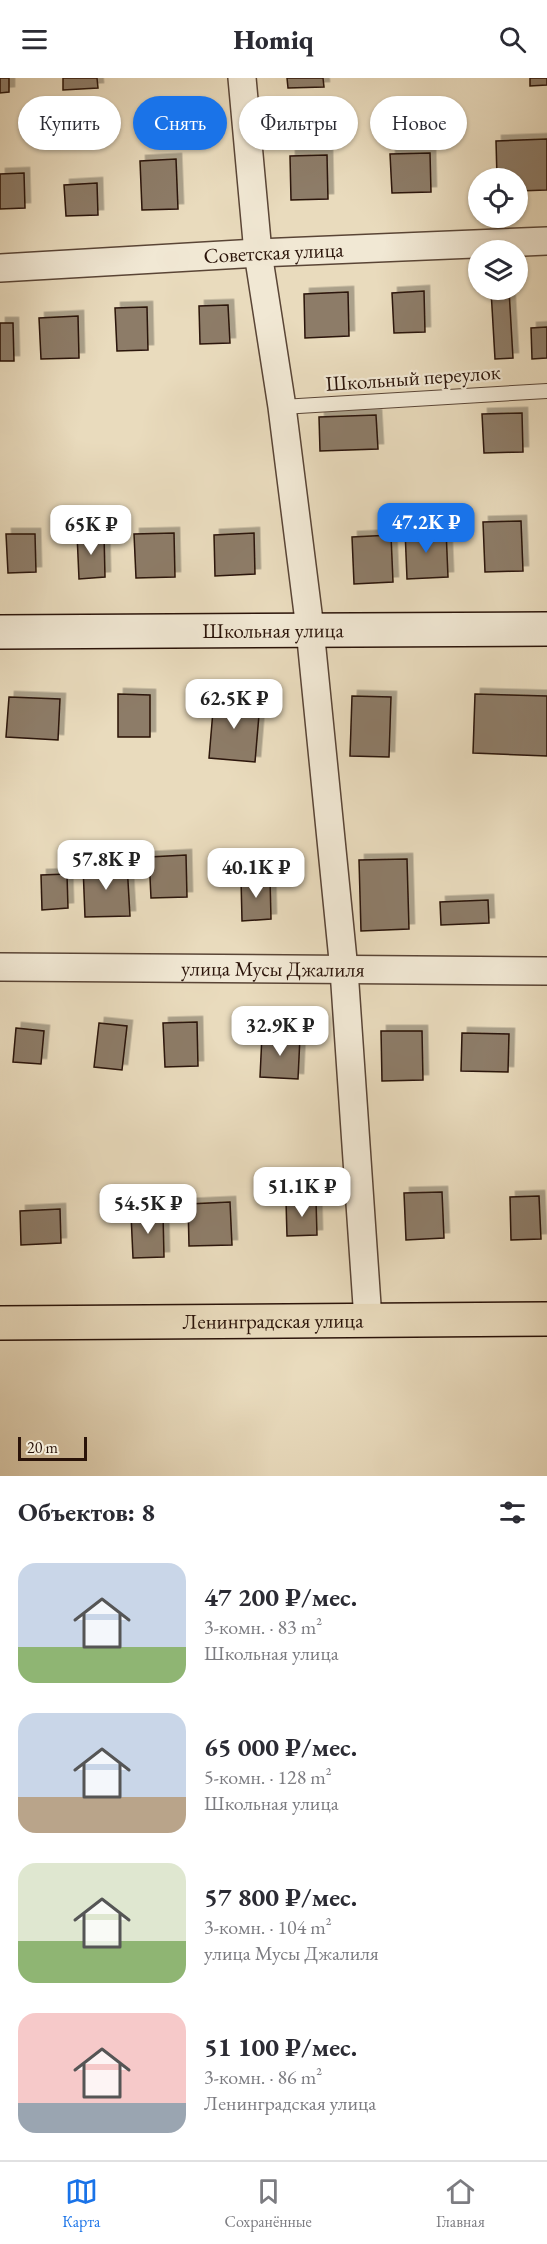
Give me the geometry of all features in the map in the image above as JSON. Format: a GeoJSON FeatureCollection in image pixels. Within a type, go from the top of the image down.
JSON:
{"type":"FeatureCollection","features":[{"type":"Feature","properties":{"kind":"main road","name":"Ленинградская улица"},"geometry":{"type":"LineString","coordinates":[[0,1323],[547,1319]]}},
{"type":"Feature","properties":{"kind":"street"},"geometry":{"type":"LineString","coordinates":[[242,78],[258,253],[282,407],[310,629],[344,970],[368,1320]]}},
{"type":"Feature","properties":{"kind":"street","name":"Советская улица"},"geometry":{"type":"LineString","coordinates":[[0,268],[258,253],[547,241]]}},
{"type":"Feature","properties":{"kind":"street","name":"Школьная улица"},"geometry":{"type":"LineString","coordinates":[[0,632],[547,629]]}},
{"type":"Feature","properties":{"kind":"street","name":"улица Мусы Джалиля"},"geometry":{"type":"LineString","coordinates":[[0,967],[547,971]]}},
{"type":"Feature","properties":{"kind":"lane","name":"Школьный переулок"},"geometry":{"type":"LineString","coordinates":[[282,407],[547,391]]}},
{"type":"Feature","properties":{"kind":"building"},"geometry":{"type":"Polygon","coordinates":[[[0,78],[9,78],[9,92],[0,93],[0,78]]]}},
{"type":"Feature","properties":{"kind":"building"},"geometry":{"type":"Polygon","coordinates":[[[63,78],[97,78],[98,88],[63,90],[63,78]]]}},
{"type":"Feature","properties":{"kind":"building"},"geometry":{"type":"Polygon","coordinates":[[[287,78],[323,78],[324,87],[288,88],[287,78]]]}},
{"type":"Feature","properties":{"kind":"building"},"geometry":{"type":"Polygon","coordinates":[[[530,78],[547,78],[547,85],[530,86],[530,78]]]}},
{"type":"Feature","properties":{"kind":"building"},"geometry":{"type":"Polygon","coordinates":[[[547,139],[547,190],[528,191],[528,168],[497,168],[496,141],[547,139]]]}},
{"type":"Feature","properties":{"kind":"building"},"geometry":{"type":"Polygon","coordinates":[[[430,153],[431,192],[392,193],[390,154],[430,153]]]}},
{"type":"Feature","properties":{"kind":"building"},"geometry":{"type":"Polygon","coordinates":[[[327,155],[328,199],[291,200],[290,156],[327,155]]]}},
{"type":"Feature","properties":{"kind":"building"},"geometry":{"type":"Polygon","coordinates":[[[176,159],[178,209],[142,210],[140,161],[176,159]]]}},
{"type":"Feature","properties":{"kind":"building"},"geometry":{"type":"Polygon","coordinates":[[[24,173],[25,208],[0,209],[0,174],[24,173]]]}},
{"type":"Feature","properties":{"kind":"building"},"geometry":{"type":"Polygon","coordinates":[[[97,183],[98,215],[66,216],[64,185],[97,183]]]}},
{"type":"Feature","properties":{"kind":"building"},"geometry":{"type":"Polygon","coordinates":[[[424,291],[425,332],[394,333],[392,293],[424,291]]]}},
{"type":"Feature","properties":{"kind":"building"},"geometry":{"type":"Polygon","coordinates":[[[348,292],[349,336],[305,338],[304,294],[348,292]]]}},
{"type":"Feature","properties":{"kind":"building"},"geometry":{"type":"Polygon","coordinates":[[[492,300],[510,300],[513,358],[495,359],[492,300]]]}},
{"type":"Feature","properties":{"kind":"building"},"geometry":{"type":"Polygon","coordinates":[[[228,305],[230,343],[200,344],[199,306],[228,305]]]}},
{"type":"Feature","properties":{"kind":"building"},"geometry":{"type":"Polygon","coordinates":[[[147,307],[148,350],[117,351],[115,308],[147,307]]]}},
{"type":"Feature","properties":{"kind":"building"},"geometry":{"type":"Polygon","coordinates":[[[78,316],[79,358],[41,359],[39,318],[78,316]]]}},
{"type":"Feature","properties":{"kind":"building"},"geometry":{"type":"Polygon","coordinates":[[[0,323],[13,323],[14,361],[0,361],[0,323]]]}},
{"type":"Feature","properties":{"kind":"building"},"geometry":{"type":"Polygon","coordinates":[[[547,327],[547,358],[532,359],[531,328],[547,327]]]}},
{"type":"Feature","properties":{"kind":"building"},"geometry":{"type":"Polygon","coordinates":[[[522,413],[523,452],[484,453],[482,414],[522,413]]]}},
{"type":"Feature","properties":{"kind":"building"},"geometry":{"type":"Polygon","coordinates":[[[376,415],[378,449],[320,451],[319,417],[376,415]]]}},
{"type":"Feature","properties":{"kind":"building"},"geometry":{"type":"Polygon","coordinates":[[[521,521],[523,571],[485,572],[483,522],[521,521]]]}},
{"type":"Feature","properties":{"kind":"building"},"geometry":{"type":"Polygon","coordinates":[[[446,529],[448,577],[407,579],[405,530],[446,529]]]}},
{"type":"Feature","properties":{"kind":"building"},"geometry":{"type":"Polygon","coordinates":[[[104,533],[105,577],[79,579],[77,534],[104,533]]]}},
{"type":"Feature","properties":{"kind":"building"},"geometry":{"type":"Polygon","coordinates":[[[174,533],[175,577],[136,578],[134,534],[174,533]]]}},
{"type":"Feature","properties":{"kind":"building"},"geometry":{"type":"Polygon","coordinates":[[[254,533],[255,574],[215,576],[214,535],[254,533]]]}},
{"type":"Feature","properties":{"kind":"building"},"geometry":{"type":"Polygon","coordinates":[[[6,534],[35,534],[36,572],[8,573],[6,534]]]}},
{"type":"Feature","properties":{"kind":"building"},"geometry":{"type":"Polygon","coordinates":[[[391,535],[393,582],[354,584],[352,537],[391,535]]]}},
{"type":"Feature","properties":{"kind":"building"},"geometry":{"type":"Polygon","coordinates":[[[118,694],[150,695],[150,737],[118,737],[118,694]]]}},
{"type":"Feature","properties":{"kind":"building"},"geometry":{"type":"Polygon","coordinates":[[[475,694],[547,696],[547,756],[473,753],[475,694]]]}},
{"type":"Feature","properties":{"kind":"building"},"geometry":{"type":"Polygon","coordinates":[[[352,696],[391,697],[389,757],[350,756],[352,696]]]}},
{"type":"Feature","properties":{"kind":"building"},"geometry":{"type":"Polygon","coordinates":[[[9,697],[60,699],[58,740],[6,737],[9,697]]]}},
{"type":"Feature","properties":{"kind":"building"},"geometry":{"type":"Polygon","coordinates":[[[214,699],[260,703],[255,762],[209,758],[214,699]]]}},
{"type":"Feature","properties":{"kind":"building"},"geometry":{"type":"Polygon","coordinates":[[[186,855],[187,897],[151,898],[149,857],[186,855]]]}},
{"type":"Feature","properties":{"kind":"building"},"geometry":{"type":"Polygon","coordinates":[[[407,859],[409,929],[361,931],[359,860],[407,859]]]}},
{"type":"Feature","properties":{"kind":"building"},"geometry":{"type":"Polygon","coordinates":[[[127,864],[130,916],[85,917],[83,866],[127,864]]]}},
{"type":"Feature","properties":{"kind":"building"},"geometry":{"type":"Polygon","coordinates":[[[67,874],[68,908],[42,910],[41,875],[67,874]]]}},
{"type":"Feature","properties":{"kind":"building"},"geometry":{"type":"Polygon","coordinates":[[[270,878],[271,919],[242,921],[241,879],[270,878]]]}},
{"type":"Feature","properties":{"kind":"building"},"geometry":{"type":"Polygon","coordinates":[[[488,900],[489,923],[441,925],[440,902],[488,900]]]}},
{"type":"Feature","properties":{"kind":"building"},"geometry":{"type":"Polygon","coordinates":[[[197,1022],[198,1066],[165,1067],[163,1023],[197,1022]]]}},
{"type":"Feature","properties":{"kind":"building"},"geometry":{"type":"Polygon","coordinates":[[[99,1023],[127,1026],[122,1070],[94,1067],[99,1023]]]}},
{"type":"Feature","properties":{"kind":"building"},"geometry":{"type":"Polygon","coordinates":[[[16,1028],[44,1031],[41,1064],[13,1062],[16,1028]]]}},
{"type":"Feature","properties":{"kind":"building"},"geometry":{"type":"Polygon","coordinates":[[[381,1031],[422,1031],[423,1080],[382,1081],[381,1031]]]}},
{"type":"Feature","properties":{"kind":"building"},"geometry":{"type":"Polygon","coordinates":[[[462,1033],[509,1034],[508,1072],[461,1071],[462,1033]]]}},
{"type":"Feature","properties":{"kind":"building"},"geometry":{"type":"Polygon","coordinates":[[[262,1035],[300,1037],[298,1079],[260,1077],[262,1035]]]}},
{"type":"Feature","properties":{"kind":"building"},"geometry":{"type":"Polygon","coordinates":[[[442,1192],[444,1238],[406,1240],[404,1193],[442,1192]]]}},
{"type":"Feature","properties":{"kind":"building"},"geometry":{"type":"Polygon","coordinates":[[[539,1196],[541,1239],[511,1240],[510,1197],[539,1196]]]}},
{"type":"Feature","properties":{"kind":"building"},"geometry":{"type":"Polygon","coordinates":[[[316,1200],[317,1235],[287,1236],[286,1201],[316,1200]]]}},
{"type":"Feature","properties":{"kind":"building"},"geometry":{"type":"Polygon","coordinates":[[[230,1202],[232,1245],[189,1246],[188,1204],[230,1202]]]}},
{"type":"Feature","properties":{"kind":"building"},"geometry":{"type":"Polygon","coordinates":[[[60,1209],[61,1243],[21,1245],[20,1211],[60,1209]]]}},
{"type":"Feature","properties":{"kind":"building"},"geometry":{"type":"Polygon","coordinates":[[[163,1213],[164,1257],[133,1258],[131,1214],[163,1213]]]}}]}
